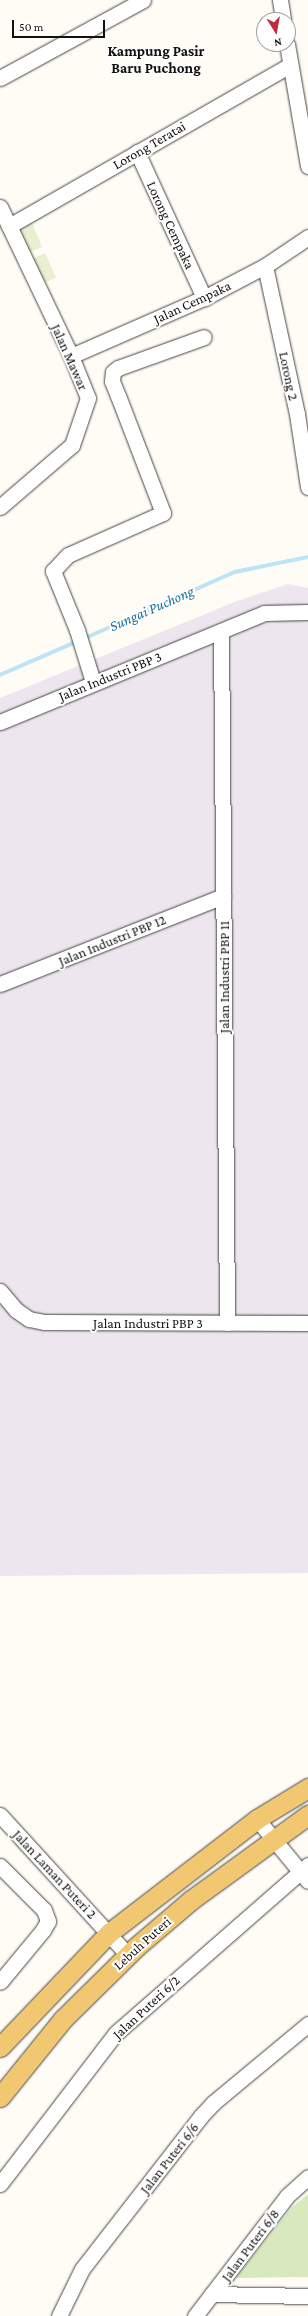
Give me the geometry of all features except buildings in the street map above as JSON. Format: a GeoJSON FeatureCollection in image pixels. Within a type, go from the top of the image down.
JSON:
{"type":"FeatureCollection","features":[{"type":"Feature","properties":{"kind":"main road","name":"Lebuh Puteri"},"geometry":{"type":"LineString","coordinates":[[0,2047],[109,1933],[257,1819],[308,1788]]}},
{"type":"Feature","properties":{"kind":"main road","name":"Lebuh Puteri"},"geometry":{"type":"LineString","coordinates":[[0,2097],[63,2019],[128,1955],[191,1900],[273,1838],[308,1815]]}},
{"type":"Feature","properties":{"kind":"street"},"geometry":{"type":"LineString","coordinates":[[0,78],[143,0]]}},
{"type":"Feature","properties":{"kind":"street"},"geometry":{"type":"LineString","coordinates":[[280,0],[282,12]]}},
{"type":"Feature","properties":{"kind":"street"},"geometry":{"type":"LineString","coordinates":[[288,52],[308,166]]}},
{"type":"Feature","properties":{"kind":"street","name":"Lorong Teratai"},"geometry":{"type":"LineString","coordinates":[[9,226],[290,65]]}},
{"type":"Feature","properties":{"kind":"street","name":"Lorong Cempaka"},"geometry":{"type":"LineString","coordinates":[[137,152],[204,298]]}},
{"type":"Feature","properties":{"kind":"street","name":"Jalan Mawar"},"geometry":{"type":"LineString","coordinates":[[0,207],[71,356],[88,398],[72,444],[0,507]]}},
{"type":"Feature","properties":{"kind":"street","name":"Jalan Cempaka"},"geometry":{"type":"LineString","coordinates":[[71,356],[204,298],[265,266],[308,237]]}},
{"type":"Feature","properties":{"kind":"street","name":"Lorong 2"},"geometry":{"type":"LineString","coordinates":[[265,266],[302,415],[308,487]]}},
{"type":"Feature","properties":{"kind":"street"},"geometry":{"type":"LineString","coordinates":[[93,682],[76,630],[53,571],[68,555],[163,512],[112,381],[114,372],[118,368],[204,337]]}},
{"type":"Feature","properties":{"kind":"street","name":"Jalan Industri PBP 3"},"geometry":{"type":"LineString","coordinates":[[0,722],[93,682],[264,613],[308,612]]}},
{"type":"Feature","properties":{"kind":"street","name":"Jalan Industri PBP 11"},"geometry":{"type":"LineString","coordinates":[[221,631],[227,1323]]}},
{"type":"Feature","properties":{"kind":"street","name":"Jalan Industri PBP 12"},"geometry":{"type":"LineString","coordinates":[[0,984],[224,896]]}},
{"type":"Feature","properties":{"kind":"street","name":"Jalan Industri PBP 3"},"geometry":{"type":"LineString","coordinates":[[0,1291],[20,1313],[29,1319],[45,1322],[308,1323]]}},
{"type":"Feature","properties":{"kind":"street","name":"Jalan Laman Puteri 2"},"geometry":{"type":"LineString","coordinates":[[0,1816],[128,1955]]}},
{"type":"Feature","properties":{"kind":"street"},"geometry":{"type":"LineString","coordinates":[[257,1819],[305,1872]]}},
{"type":"Feature","properties":{"kind":"street"},"geometry":{"type":"LineString","coordinates":[[0,1866],[44,1910],[48,1921],[43,1930],[0,1982]]}},
{"type":"Feature","properties":{"kind":"street","name":"Jalan Puteri 6/2"},"geometry":{"type":"LineString","coordinates":[[0,2184],[116,2033],[305,1872]]}},
{"type":"Feature","properties":{"kind":"street","name":"Jalan Puteri 6/6"},"geometry":{"type":"LineString","coordinates":[[59,2316],[82,2269],[201,2116],[213,2103],[308,2024]]}},
{"type":"Feature","properties":{"kind":"street","name":"Jalan Puteri 6/8"},"geometry":{"type":"LineString","coordinates":[[194,2316],[287,2196],[308,2177]]}},
{"type":"Feature","properties":{"kind":"street"},"geometry":{"type":"LineString","coordinates":[[212,2294],[308,2296]]}},
{"type":"Feature","properties":{"kind":"shaded area"},"geometry":{"type":"Polygon","coordinates":[[[288,584],[308,588],[308,1573],[0,1576],[0,698],[237,601],[288,584]]]}},
{"type":"Feature","properties":{"kind":"green space"},"geometry":{"type":"Polygon","coordinates":[[[32,223],[42,247],[27,254],[16,230],[32,223]]]}},
{"type":"Feature","properties":{"kind":"green space"},"geometry":{"type":"Polygon","coordinates":[[[45,253],[56,278],[40,285],[29,260],[45,253]]]}},
{"type":"Feature","properties":{"kind":"green space"},"geometry":{"type":"Polygon","coordinates":[[[308,2194],[308,2277],[236,2278],[291,2208],[308,2194]]]}},
{"type":"Feature","properties":{"kind":"waterway","name":"Sungai Puchong"},"geometry":{"type":"LineString","coordinates":[[83,639],[235,572],[308,557]]}},
{"type":"Feature","properties":{"kind":"waterway","name":"Sungai Puchong"},"geometry":{"type":"LineString","coordinates":[[0,675],[76,642]]}},
{"type":"Feature","properties":{"kind":"district","name":"Kampung Pasir Baru Puchong"},"geometry":{"type":"Point","coordinates":[156,60]}}]}
